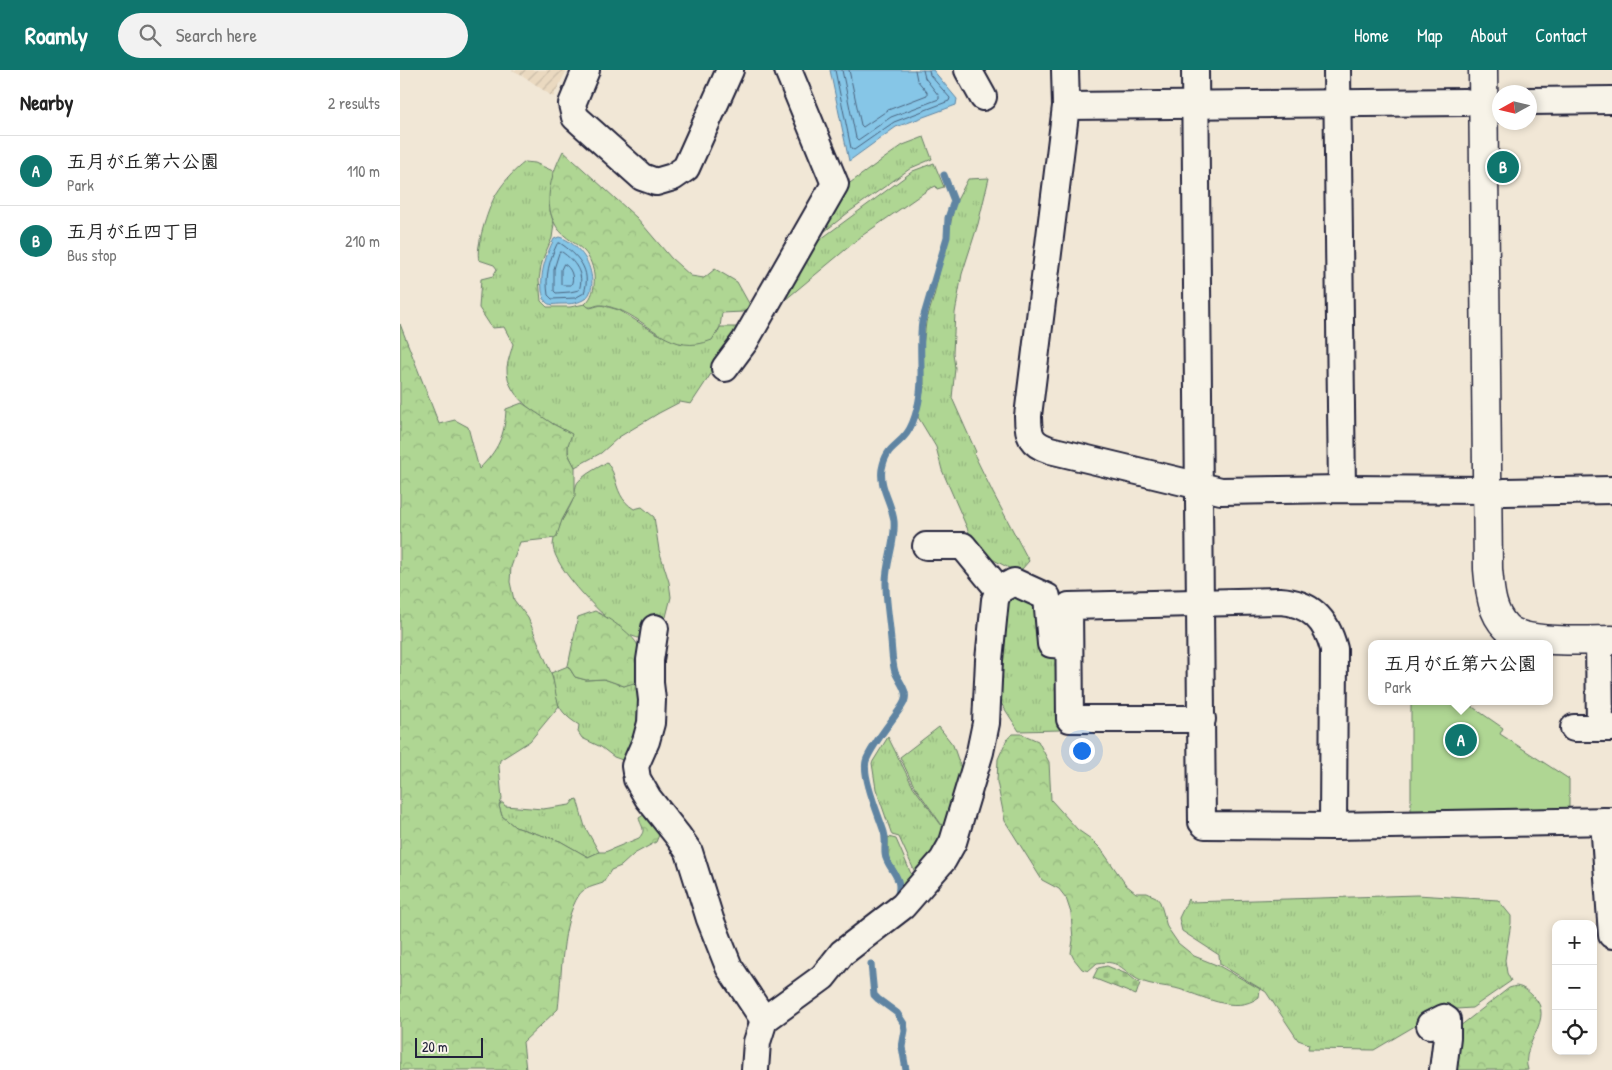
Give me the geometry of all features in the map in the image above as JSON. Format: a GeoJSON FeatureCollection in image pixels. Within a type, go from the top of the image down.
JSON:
{"type":"FeatureCollection","features":[{"type":"Feature","properties":{"kind":"street"},"geometry":{"type":"LineString","coordinates":[[586,70],[572,104],[576,117],[642,177],[656,182],[673,177],[686,168],[730,70]]}},
{"type":"Feature","properties":{"kind":"street"},"geometry":{"type":"LineString","coordinates":[[726,368],[745,341],[836,184],[788,70]]}},
{"type":"Feature","properties":{"kind":"street"},"geometry":{"type":"LineString","coordinates":[[968,70],[983,97]]}},
{"type":"Feature","properties":{"kind":"street"},"geometry":{"type":"LineString","coordinates":[[1065,70],[1066,106],[1028,416],[1030,437],[1035,443],[1050,450],[1221,492],[1342,489],[1612,490]]}},
{"type":"Feature","properties":{"kind":"street"},"geometry":{"type":"LineString","coordinates":[[1195,70],[1202,822],[1205,826],[1334,826],[1608,821],[1612,934]]}},
{"type":"Feature","properties":{"kind":"street"},"geometry":{"type":"LineString","coordinates":[[1337,70],[1342,489]]}},
{"type":"Feature","properties":{"kind":"street"},"geometry":{"type":"LineString","coordinates":[[1483,70],[1496,491],[1489,585],[1493,604],[1502,622],[1513,632],[1567,640],[1606,640],[1606,728],[1574,728]]}},
{"type":"Feature","properties":{"kind":"street"},"geometry":{"type":"LineString","coordinates":[[1537,102],[1612,100]]}},
{"type":"Feature","properties":{"kind":"street"},"geometry":{"type":"LineString","coordinates":[[1066,106],[1483,102]]}},
{"type":"Feature","properties":{"kind":"street"},"geometry":{"type":"LineString","coordinates":[[926,546],[962,546],[999,590]]}},
{"type":"Feature","properties":{"kind":"street"},"geometry":{"type":"LineString","coordinates":[[755,1070],[757,1042],[764,1020],[823,977],[842,953],[903,906],[943,860],[952,842],[980,752],[986,723],[995,600],[999,590],[1014,582],[1047,597],[1052,644],[1069,645]]}},
{"type":"Feature","properties":{"kind":"street"},"geometry":{"type":"LineString","coordinates":[[1202,719],[1070,719],[1069,606],[1201,602],[1290,602],[1315,614],[1328,629],[1334,655],[1334,826]]}},
{"type":"Feature","properties":{"kind":"street"},"geometry":{"type":"LineString","coordinates":[[655,628],[650,660],[651,723],[646,741],[635,766],[637,778],[648,798],[690,852],[710,919],[729,968],[764,1020]]}},
{"type":"Feature","properties":{"kind":"street"},"geometry":{"type":"LineString","coordinates":[[1430,1025],[1444,1018],[1447,1020],[1447,1037],[1442,1070]]}},
{"type":"Feature","properties":{"kind":"shaded area"},"geometry":{"type":"Polygon","coordinates":[[[512,70],[567,70],[553,97],[512,70]]]}},
{"type":"Feature","properties":{"kind":"green space"},"geometry":{"type":"Polygon","coordinates":[[[924,137],[932,159],[911,168],[849,212],[810,243],[847,185],[903,145],[924,137]]]}},
{"type":"Feature","properties":{"kind":"green space"},"geometry":{"type":"Polygon","coordinates":[[[563,151],[637,218],[671,258],[691,276],[704,278],[715,269],[737,282],[751,307],[743,312],[722,313],[720,327],[712,340],[698,344],[684,344],[673,341],[629,314],[617,309],[604,305],[587,306],[585,304],[594,285],[591,263],[584,251],[563,235],[557,227],[549,204],[552,177],[563,151]]]}},
{"type":"Feature","properties":{"kind":"green space"},"geometry":{"type":"Polygon","coordinates":[[[525,162],[535,163],[553,171],[550,211],[554,224],[552,238],[541,266],[539,280],[541,301],[547,307],[570,307],[585,304],[590,308],[601,305],[619,310],[656,333],[682,344],[717,334],[720,327],[742,327],[691,404],[680,402],[659,413],[619,437],[601,453],[575,467],[568,451],[571,434],[529,408],[513,390],[508,379],[507,367],[513,344],[504,327],[492,328],[479,308],[481,279],[493,276],[497,269],[494,265],[479,260],[480,238],[494,198],[512,174],[525,162]]]}},
{"type":"Feature","properties":{"kind":"green space"},"geometry":{"type":"Polygon","coordinates":[[[934,163],[944,187],[937,189],[936,186],[929,189],[863,235],[773,310],[806,250],[913,171],[934,163]]]}},
{"type":"Feature","properties":{"kind":"green space"},"geometry":{"type":"Polygon","coordinates":[[[989,178],[978,224],[962,274],[955,313],[953,353],[955,368],[952,398],[976,452],[974,454],[1029,561],[1022,569],[1009,568],[988,557],[971,537],[942,470],[936,447],[918,417],[924,387],[923,346],[926,322],[934,296],[955,204],[968,179],[989,178]]]}},
{"type":"Feature","properties":{"kind":"green space"},"geometry":{"type":"Polygon","coordinates":[[[400,324],[439,424],[455,420],[468,427],[479,469],[496,449],[504,427],[506,409],[522,403],[553,424],[572,434],[568,445],[568,454],[575,467],[575,496],[562,520],[556,538],[520,542],[511,567],[510,582],[514,600],[528,618],[551,673],[559,706],[530,741],[500,760],[502,799],[499,806],[502,816],[515,827],[560,841],[588,857],[639,838],[643,828],[639,818],[645,814],[657,825],[659,835],[656,842],[634,854],[621,866],[611,870],[603,883],[586,889],[579,895],[573,906],[563,950],[558,1009],[523,1042],[526,1070],[400,1070],[400,324]]]}},
{"type":"Feature","properties":{"kind":"green space"},"geometry":{"type":"Polygon","coordinates":[[[607,462],[613,472],[621,495],[626,502],[634,509],[642,507],[654,517],[659,550],[669,582],[671,597],[666,617],[644,640],[629,635],[620,629],[596,608],[572,581],[555,555],[554,538],[572,502],[578,482],[607,462]]]}},
{"type":"Feature","properties":{"kind":"green space"},"geometry":{"type":"Polygon","coordinates":[[[1015,591],[1038,601],[1058,655],[1060,730],[1019,731],[997,697],[1007,598],[1015,591]]]}},
{"type":"Feature","properties":{"kind":"green space"},"geometry":{"type":"Polygon","coordinates":[[[595,611],[621,627],[637,644],[640,652],[641,677],[634,683],[624,686],[604,679],[586,680],[575,677],[568,666],[578,617],[595,611]]]}},
{"type":"Feature","properties":{"kind":"green space"},"geometry":{"type":"Polygon","coordinates":[[[568,666],[575,677],[586,680],[604,679],[624,686],[641,677],[645,703],[628,762],[614,757],[601,747],[582,738],[578,732],[579,725],[566,716],[560,708],[556,699],[551,673],[568,666]]]}},
{"type":"Feature","properties":{"kind":"green space"},"geometry":{"type":"Polygon","coordinates":[[[1411,705],[1470,705],[1503,728],[1500,734],[1569,779],[1569,812],[1411,814],[1411,705]]]}},
{"type":"Feature","properties":{"kind":"green space"},"geometry":{"type":"Polygon","coordinates":[[[939,727],[953,745],[964,777],[946,831],[913,784],[900,757],[939,727]]]}},
{"type":"Feature","properties":{"kind":"green space"},"geometry":{"type":"Polygon","coordinates":[[[1013,734],[1022,734],[1038,741],[1049,762],[1051,800],[1078,830],[1101,849],[1126,885],[1136,893],[1147,893],[1156,897],[1160,902],[1167,927],[1178,943],[1194,956],[1219,966],[1260,989],[1259,997],[1250,1002],[1228,1004],[1175,988],[1141,981],[1112,963],[1097,963],[1088,971],[1082,969],[1071,953],[1073,940],[1071,913],[1066,898],[1059,889],[1042,880],[1005,821],[997,782],[998,759],[1007,739],[1013,734]]]}},
{"type":"Feature","properties":{"kind":"green space"},"geometry":{"type":"Polygon","coordinates":[[[888,737],[912,785],[947,833],[918,879],[899,837],[892,835],[876,789],[872,763],[888,737]]]}},
{"type":"Feature","properties":{"kind":"green space"},"geometry":{"type":"Polygon","coordinates":[[[577,799],[585,827],[599,852],[588,857],[560,841],[515,827],[502,816],[499,806],[503,803],[505,806],[543,809],[570,805],[577,799]]]}},
{"type":"Feature","properties":{"kind":"green space"},"geometry":{"type":"Polygon","coordinates":[[[888,837],[896,839],[915,883],[901,889],[898,874],[888,857],[888,837]]]}},
{"type":"Feature","properties":{"kind":"green space"},"geometry":{"type":"Polygon","coordinates":[[[1417,895],[1498,900],[1511,916],[1505,960],[1507,973],[1511,981],[1472,1008],[1442,1010],[1374,1050],[1308,1049],[1309,1044],[1298,1040],[1266,992],[1220,964],[1219,955],[1182,931],[1179,918],[1188,899],[1190,902],[1417,895]]]}},
{"type":"Feature","properties":{"kind":"green space"},"geometry":{"type":"Polygon","coordinates":[[[1107,966],[1129,975],[1140,983],[1136,995],[1093,978],[1098,968],[1107,966]]]}},
{"type":"Feature","properties":{"kind":"green space"},"geometry":{"type":"Polygon","coordinates":[[[1521,987],[1533,996],[1539,1005],[1541,1013],[1540,1022],[1528,1050],[1528,1070],[1452,1070],[1455,1030],[1509,988],[1521,987]]]}},
{"type":"Feature","properties":{"kind":"water"},"geometry":{"type":"Polygon","coordinates":[[[830,70],[933,70],[957,99],[956,105],[896,127],[849,161],[830,70]]]}},
{"type":"Feature","properties":{"kind":"water"},"geometry":{"type":"Polygon","coordinates":[[[559,237],[574,245],[585,258],[590,268],[592,287],[587,297],[583,300],[572,303],[550,304],[544,298],[542,277],[544,264],[551,245],[554,239],[559,237]]]}},
{"type":"Feature","properties":{"kind":"waterway"},"geometry":{"type":"LineString","coordinates":[[897,897],[899,891],[898,880],[885,855],[885,835],[866,777],[865,768],[872,748],[902,706],[905,697],[904,689],[895,672],[892,656],[886,577],[894,521],[882,482],[882,469],[886,456],[907,433],[915,415],[919,398],[921,387],[922,322],[947,237],[948,218],[954,201],[944,175]]}},
{"type":"Feature","properties":{"kind":"waterway"},"geometry":{"type":"LineString","coordinates":[[871,964],[874,995],[897,1013],[904,1024],[905,1030],[902,1047],[906,1070]]}},
{"type":"Feature","properties":{"kind":"place","name":"五月が丘四丁目"},"geometry":{"type":"Point","coordinates":[1503,167]}},
{"type":"Feature","properties":{"kind":"place","name":"五月が丘第六公園"},"geometry":{"type":"Point","coordinates":[1461,740]}}]}
